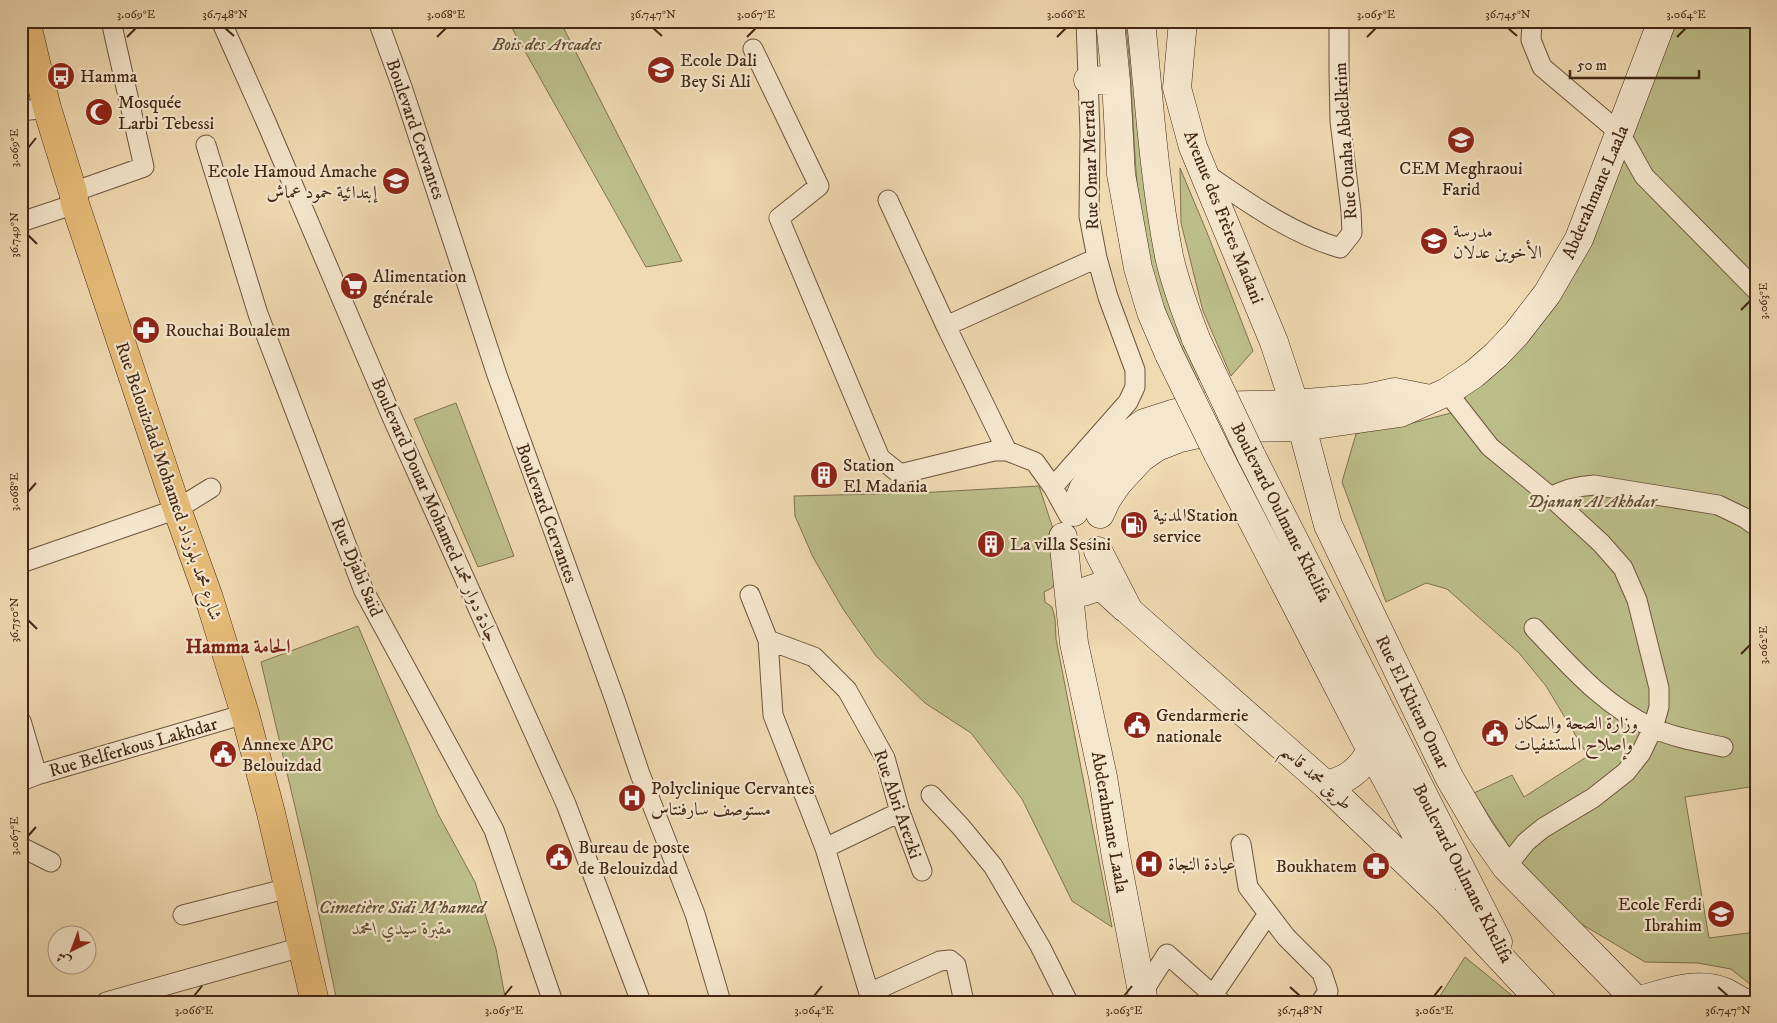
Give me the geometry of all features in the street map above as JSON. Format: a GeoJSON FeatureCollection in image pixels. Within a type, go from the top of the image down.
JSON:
{"type":"FeatureCollection","features":[{"type":"Feature","properties":{"kind":"main road","name":"Rue Belouizdad Mohamed شارع محمد بلوزداد"},"geometry":{"type":"LineString","coordinates":[[26,21],[34,109],[74,198],[177,509],[209,598],[245,714],[289,888],[315,1002]]}},
{"type":"Feature","properties":{"kind":"main road","name":"Boulevard Oulmane Khelifa"},"geometry":{"type":"LineString","coordinates":[[1110,21],[1116,82],[1121,174],[1138,268],[1151,312],[1169,354],[1218,454],[1419,840],[1514,973],[1542,1002]]}},
{"type":"Feature","properties":{"kind":"main road","name":"Boulevard Oulmane Khelifa"},"geometry":{"type":"LineString","coordinates":[[1141,21],[1159,195],[1170,257],[1180,296],[1196,339],[1251,455],[1448,844],[1448,883]]}},
{"type":"Feature","properties":{"kind":"main road","name":"Avenue des Frères Madani"},"geometry":{"type":"LineString","coordinates":[[1183,21],[1177,88],[1193,147],[1277,352]]}},
{"type":"Feature","properties":{"kind":"main road","name":"Abderahmane Laala"},"geometry":{"type":"LineString","coordinates":[[1143,998],[1103,777],[1074,643],[1077,520],[1083,489],[1099,466],[1124,438],[1144,423],[1172,414],[1208,406],[1298,415],[1395,392],[1438,396],[1474,374],[1516,334],[1547,294],[1579,239],[1662,21]]}},
{"type":"Feature","properties":{"kind":"main road"},"geometry":{"type":"LineString","coordinates":[[1088,80],[1116,82]]}},
{"type":"Feature","properties":{"kind":"main road","name":"Rue El Khiem Omar"},"geometry":{"type":"LineString","coordinates":[[1277,352],[1298,415],[1328,525],[1449,777],[1480,830],[1506,867],[1630,999]]}},
{"type":"Feature","properties":{"kind":"main road"},"geometry":{"type":"LineString","coordinates":[[1077,520],[1067,545],[1073,551],[1082,554],[1094,553]]}},
{"type":"Feature","properties":{"kind":"main road","name":"Abderahmane Laala"},"geometry":{"type":"LineString","coordinates":[[1074,643],[1083,592],[1094,553],[1103,546],[1108,533],[1105,520],[1077,520]]}},
{"type":"Feature","properties":{"kind":"main road","name":"طريق محمد قاسم"},"geometry":{"type":"LineString","coordinates":[[1094,553],[1129,611],[1326,785],[1448,883]]}},
{"type":"Feature","properties":{"kind":"main road"},"geometry":{"type":"LineString","coordinates":[[1083,592],[1101,586],[1129,611]]}},
{"type":"Feature","properties":{"kind":"main road"},"geometry":{"type":"LineString","coordinates":[[1326,785],[1343,780],[1358,770],[1371,750]]}},
{"type":"Feature","properties":{"kind":"main road"},"geometry":{"type":"LineString","coordinates":[[1448,844],[1449,777]]}},
{"type":"Feature","properties":{"kind":"main road"},"geometry":{"type":"LineString","coordinates":[[1630,999],[1684,988],[1705,987],[1725,992],[1742,1002]]}},
{"type":"Feature","properties":{"kind":"street"},"geometry":{"type":"LineString","coordinates":[[21,222],[144,167],[112,21]]}},
{"type":"Feature","properties":{"kind":"street","name":"Boulevard Douar Mohamed جادة دوار محمد"},"geometry":{"type":"LineString","coordinates":[[221,21],[392,417],[566,804],[641,1002]]}},
{"type":"Feature","properties":{"kind":"street","name":"Boulevard Cervantes"},"geometry":{"type":"LineString","coordinates":[[378,21],[402,86],[497,375],[640,774],[695,914],[722,1002]]}},
{"type":"Feature","properties":{"kind":"street","name":"Rue Omar Merrad"},"geometry":{"type":"LineString","coordinates":[[1053,487],[1128,402],[1135,387],[1133,361],[1108,297],[1097,258],[1090,216],[1090,133],[1086,21]]}},
{"type":"Feature","properties":{"kind":"street","name":"Rue Ouaha Abdelkrim"},"geometry":{"type":"LineString","coordinates":[[1203,171],[1250,204],[1287,226],[1340,248],[1352,233],[1352,218],[1340,120],[1338,70],[1340,21]]}},
{"type":"Feature","properties":{"kind":"street"},"geometry":{"type":"LineString","coordinates":[[1532,21],[1531,40],[1542,67],[1620,133],[1644,176],[1756,290]]}},
{"type":"Feature","properties":{"kind":"street"},"geometry":{"type":"LineString","coordinates":[[753,49],[819,186],[778,218],[880,458],[900,474],[994,451],[1007,451],[1035,462],[1077,520]]}},
{"type":"Feature","properties":{"kind":"street","name":"Rue Djabi Saïd"},"geometry":{"type":"LineString","coordinates":[[206,145],[258,314],[364,591],[494,830],[553,1002]]}},
{"type":"Feature","properties":{"kind":"street"},"geometry":{"type":"LineString","coordinates":[[888,200],[946,326],[1007,451]]}},
{"type":"Feature","properties":{"kind":"street"},"geometry":{"type":"LineString","coordinates":[[946,326],[1097,258]]}},
{"type":"Feature","properties":{"kind":"street"},"geometry":{"type":"LineString","coordinates":[[1438,396],[1490,447],[1601,543],[1623,568],[1637,600],[1659,688],[1659,707],[1654,728],[1640,753],[1626,772],[1593,798],[1543,828],[1526,842],[1506,867]]}},
{"type":"Feature","properties":{"kind":"street"},"geometry":{"type":"LineString","coordinates":[[1550,498],[1563,490],[1576,486],[1594,485],[1718,505],[1745,518],[1756,526]]}},
{"type":"Feature","properties":{"kind":"street"},"geometry":{"type":"LineString","coordinates":[[21,563],[177,509],[211,488]]}},
{"type":"Feature","properties":{"kind":"street"},"geometry":{"type":"LineString","coordinates":[[750,595],[768,640],[772,715],[825,848],[869,997],[940,962],[950,960],[956,965],[964,1002]]}},
{"type":"Feature","properties":{"kind":"street"},"geometry":{"type":"LineString","coordinates":[[1534,628],[1576,672],[1620,710],[1654,728],[1685,739],[1723,747]]}},
{"type":"Feature","properties":{"kind":"street","name":"Rue Abri Arezki"},"geometry":{"type":"LineString","coordinates":[[768,640],[814,657],[847,690],[885,758],[900,812],[922,871]]}},
{"type":"Feature","properties":{"kind":"street","name":"Rue Belferkous Lakhdar"},"geometry":{"type":"LineString","coordinates":[[29,778],[245,714]]}},
{"type":"Feature","properties":{"kind":"street"},"geometry":{"type":"LineString","coordinates":[[21,720],[29,778]]}},
{"type":"Feature","properties":{"kind":"street"},"geometry":{"type":"LineString","coordinates":[[931,795],[961,827],[993,866],[1040,946],[1068,1002]]}},
{"type":"Feature","properties":{"kind":"street"},"geometry":{"type":"LineString","coordinates":[[825,848],[900,812]]}},
{"type":"Feature","properties":{"kind":"street"},"geometry":{"type":"LineString","coordinates":[[1241,844],[1248,887],[1286,937],[1322,973],[1328,991],[1321,1002]]}},
{"type":"Feature","properties":{"kind":"street"},"geometry":{"type":"LineString","coordinates":[[21,847],[51,862]]}},
{"type":"Feature","properties":{"kind":"street"},"geometry":{"type":"LineString","coordinates":[[183,915],[289,888]]}},
{"type":"Feature","properties":{"kind":"street"},"geometry":{"type":"LineString","coordinates":[[1143,998],[1167,954],[1217,998],[1268,914]]}},
{"type":"Feature","properties":{"kind":"street"},"geometry":{"type":"LineString","coordinates":[[106,1002],[302,948]]}},
{"type":"Feature","properties":{"kind":"green space","name":"Bois des Arcades"},"geometry":{"type":"Polygon","coordinates":[[[508,21],[560,21],[682,261],[646,267],[508,21]]]}},
{"type":"Feature","properties":{"kind":"green space"},"geometry":{"type":"Polygon","coordinates":[[[1125,21],[1135,21],[1203,377],[1195,381],[1162,302],[1152,270],[1142,225],[1138,196],[1131,79],[1125,21]]]}},
{"type":"Feature","properties":{"kind":"green space","name":"Djanan Al Akhdar"},"geometry":{"type":"Polygon","coordinates":[[[1655,21],[1756,21],[1756,786],[1685,797],[1709,938],[1756,932],[1756,989],[1731,969],[1698,963],[1645,962],[1558,910],[1522,866],[1474,793],[1512,775],[1524,797],[1588,756],[1546,686],[1519,653],[1447,589],[1426,583],[1386,602],[1342,482],[1356,434],[1378,427],[1401,426],[1451,413],[1528,327],[1655,21]]]}},
{"type":"Feature","properties":{"kind":"green space"},"geometry":{"type":"Polygon","coordinates":[[[1180,168],[1253,351],[1231,376],[1203,311],[1181,223],[1180,168]]]}},
{"type":"Feature","properties":{"kind":"green space"},"geometry":{"type":"Polygon","coordinates":[[[456,403],[514,556],[478,567],[414,419],[456,403]]]}},
{"type":"Feature","properties":{"kind":"green space"},"geometry":{"type":"Polygon","coordinates":[[[1039,486],[1056,538],[1058,579],[1052,588],[1044,592],[1045,602],[1052,607],[1055,618],[1056,639],[1112,927],[1072,901],[1022,799],[971,733],[925,703],[876,656],[843,609],[813,557],[795,516],[794,496],[918,493],[1039,486]]]}},
{"type":"Feature","properties":{"kind":"green space","name":"Cimetière Sidi M'hamed مقبرة سيدي امحمد"},"geometry":{"type":"Polygon","coordinates":[[[358,626],[438,814],[475,882],[496,949],[506,1002],[337,1002],[310,871],[261,662],[358,626]]]}},
{"type":"Feature","properties":{"kind":"green space"},"geometry":{"type":"Polygon","coordinates":[[[1465,957],[1520,1002],[1436,1002],[1465,957]]]}},
{"type":"Feature","properties":{"kind":"place","name":"Ecole Dali Bey Si Ali"},"geometry":{"type":"Point","coordinates":[661,70]}},
{"type":"Feature","properties":{"kind":"place","name":"Hamma"},"geometry":{"type":"Point","coordinates":[61,76]}},
{"type":"Feature","properties":{"kind":"place","name":"Mosquée Larbi Tebessi"},"geometry":{"type":"Point","coordinates":[99,112]}},
{"type":"Feature","properties":{"kind":"place","name":"CEM Meghraoui Farid"},"geometry":{"type":"Point","coordinates":[1461,140]}},
{"type":"Feature","properties":{"kind":"place","name":"Ecole Hamoud Amache إبتدائية حمود عماش"},"geometry":{"type":"Point","coordinates":[396,181]}},
{"type":"Feature","properties":{"kind":"place","name":"مدرسة الأخوين عدلان"},"geometry":{"type":"Point","coordinates":[1434,241]}},
{"type":"Feature","properties":{"kind":"place","name":"Alimentation générale"},"geometry":{"type":"Point","coordinates":[354,286]}},
{"type":"Feature","properties":{"kind":"place","name":"Rouchai Boualem"},"geometry":{"type":"Point","coordinates":[146,330]}},
{"type":"Feature","properties":{"kind":"place","name":"Station El Madania"},"geometry":{"type":"Point","coordinates":[824,475]}},
{"type":"Feature","properties":{"kind":"place","name":"المدنيةStation service"},"geometry":{"type":"Point","coordinates":[1134,525]}},
{"type":"Feature","properties":{"kind":"place","name":"La villa Sesini"},"geometry":{"type":"Point","coordinates":[991,544]}},
{"type":"Feature","properties":{"kind":"place","name":"Gendarmerie nationale"},"geometry":{"type":"Point","coordinates":[1137,725]}},
{"type":"Feature","properties":{"kind":"place","name":"وزارة الصحة والسكان وإصلاح المستشفيات"},"geometry":{"type":"Point","coordinates":[1495,733]}},
{"type":"Feature","properties":{"kind":"place","name":"Annexe APC Belouizdad"},"geometry":{"type":"Point","coordinates":[223,754]}},
{"type":"Feature","properties":{"kind":"place","name":"Polyclinique Cervantes مستوصف سارفنتاس"},"geometry":{"type":"Point","coordinates":[632,798]}},
{"type":"Feature","properties":{"kind":"place","name":"Bureau de poste de Belouizdad"},"geometry":{"type":"Point","coordinates":[559,857]}},
{"type":"Feature","properties":{"kind":"place","name":"عيادة النجاة"},"geometry":{"type":"Point","coordinates":[1149,864]}},
{"type":"Feature","properties":{"kind":"place","name":"Boukhatem"},"geometry":{"type":"Point","coordinates":[1376,866]}},
{"type":"Feature","properties":{"kind":"place","name":"Ecole Ferdi Ibrahim"},"geometry":{"type":"Point","coordinates":[1721,914]}},
{"type":"Feature","properties":{"kind":"district","name":"Hamma الحامة"},"geometry":{"type":"Point","coordinates":[238,646]}}]}
